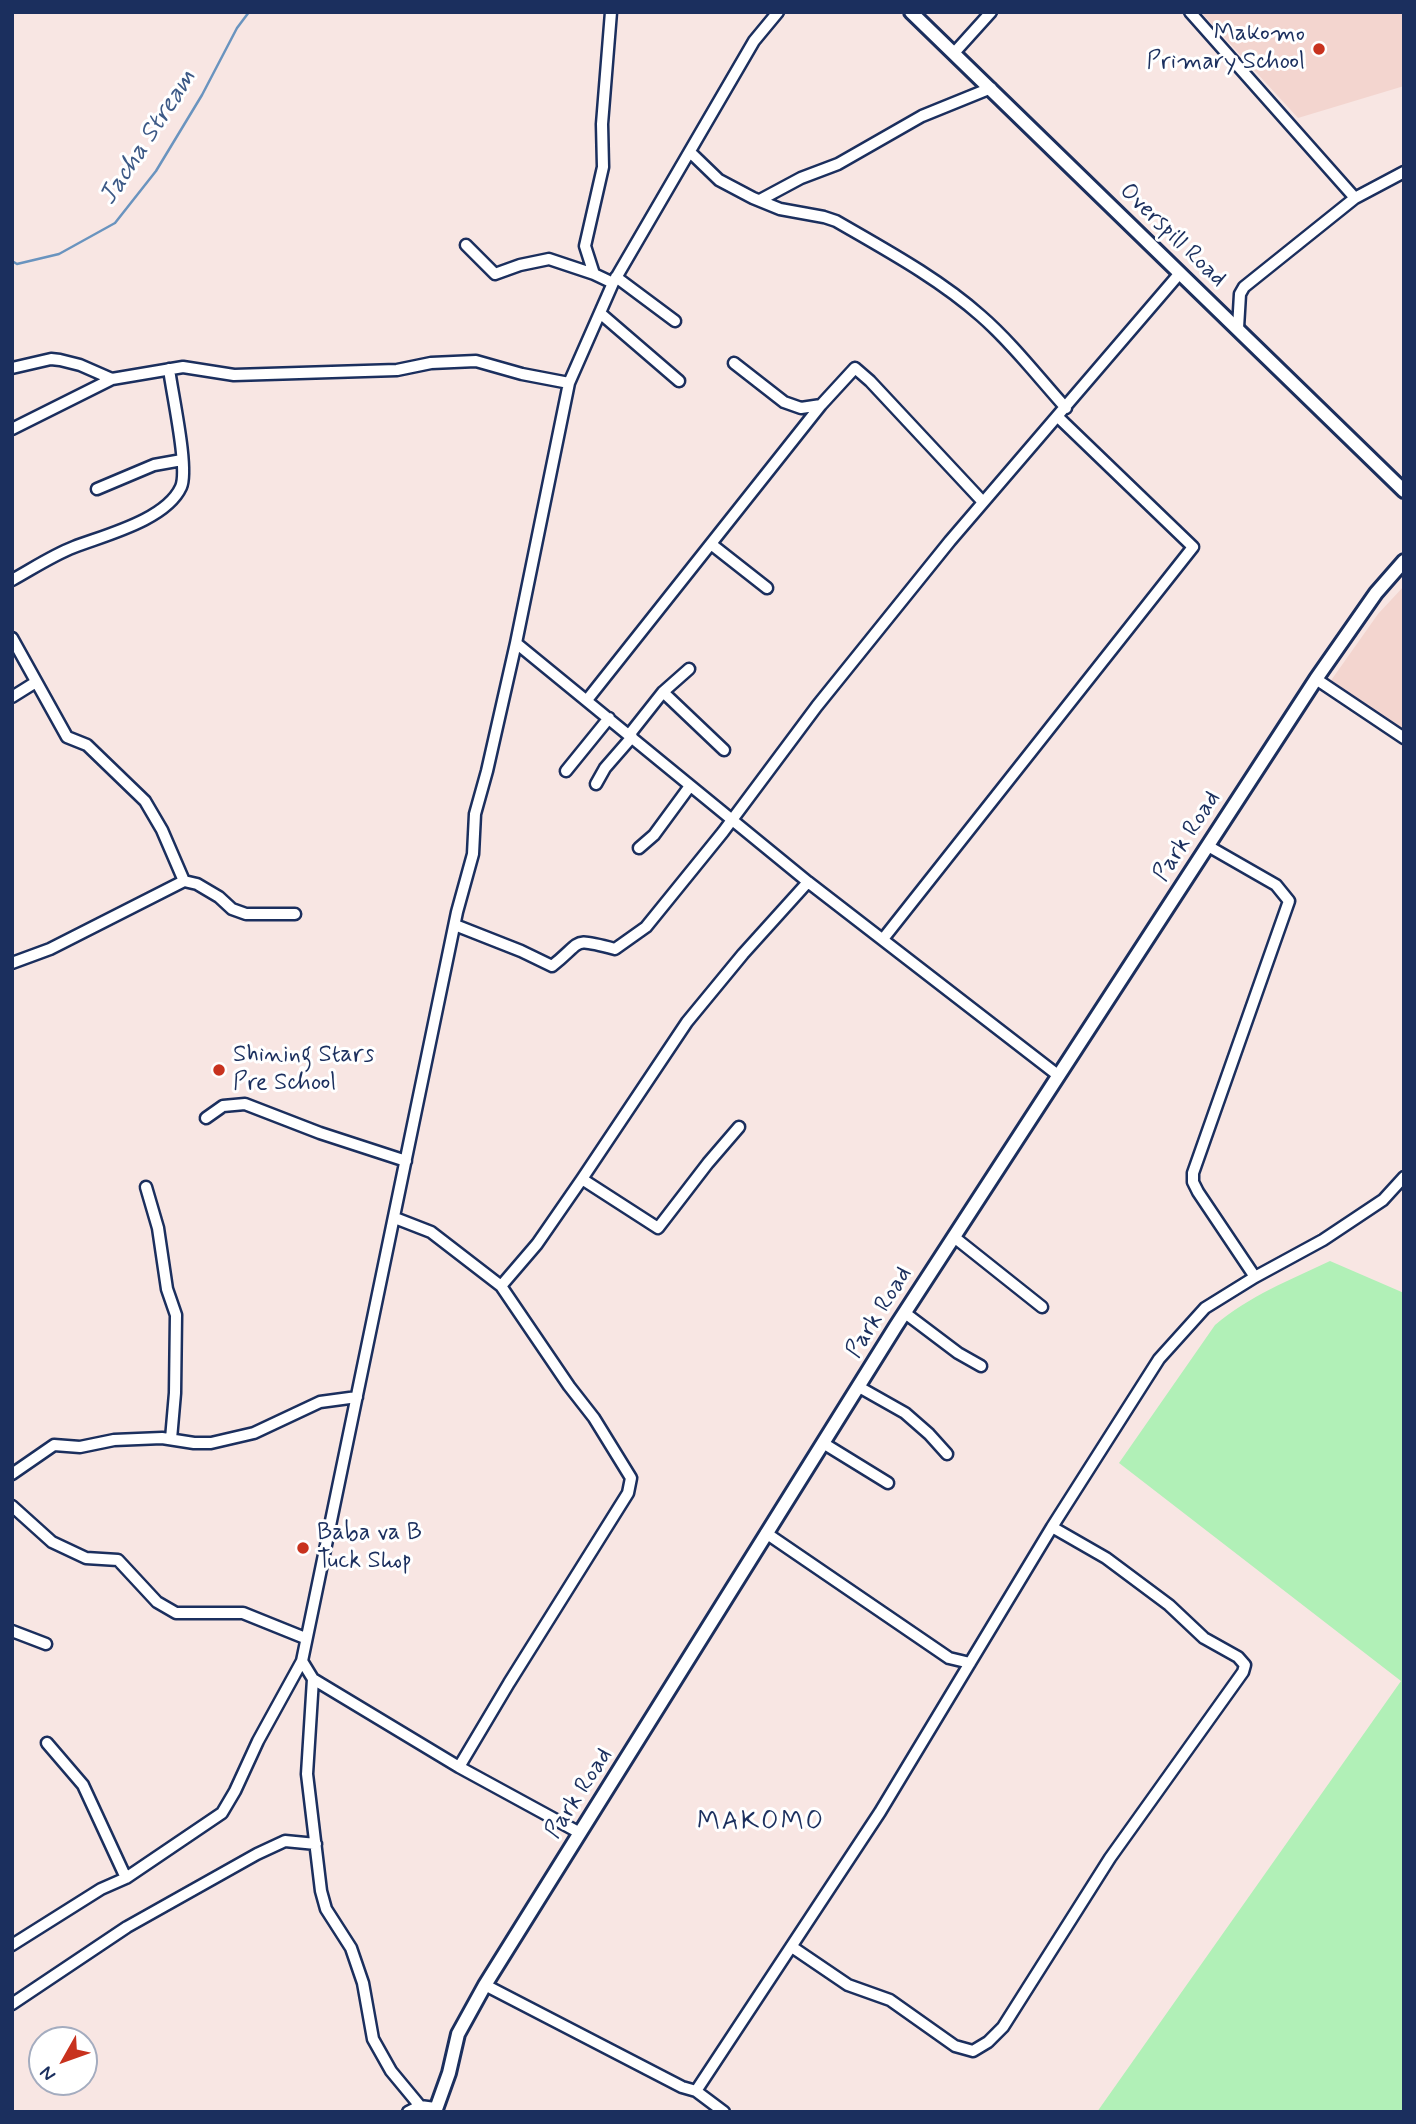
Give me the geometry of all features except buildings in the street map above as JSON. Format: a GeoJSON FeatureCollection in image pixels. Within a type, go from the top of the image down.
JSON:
{"type":"FeatureCollection","features":[{"type":"Feature","properties":{"kind":"street"},"geometry":{"type":"LineString","coordinates":[[594,274],[585,246],[603,167],[602,124],[611,12]]}},
{"type":"Feature","properties":{"kind":"street"},"geometry":{"type":"LineString","coordinates":[[12,1945],[101,1889],[126,1878],[222,1813],[302,1661],[455,925],[473,854],[475,814],[516,643],[569,383],[615,280],[754,41],[778,12]]}},
{"type":"Feature","properties":{"kind":"street","name":"Overspill Road"},"geometry":{"type":"LineString","coordinates":[[911,12],[1404,491]]}},
{"type":"Feature","properties":{"kind":"street"},"geometry":{"type":"LineString","coordinates":[[954,53],[991,12]]}},
{"type":"Feature","properties":{"kind":"street"},"geometry":{"type":"LineString","coordinates":[[1190,12],[1355,198]]}},
{"type":"Feature","properties":{"kind":"street"},"geometry":{"type":"LineString","coordinates":[[760,200],[802,178],[838,164],[922,116],[990,88]]}},
{"type":"Feature","properties":{"kind":"street"},"geometry":{"type":"LineString","coordinates":[[690,152],[719,180],[790,212],[824,217],[836,222],[938,283],[981,315],[1066,408]]}},
{"type":"Feature","properties":{"kind":"street"},"geometry":{"type":"LineString","coordinates":[[1238,328],[1240,294],[1244,287],[1355,198],[1404,172]]}},
{"type":"Feature","properties":{"kind":"street"},"geometry":{"type":"LineString","coordinates":[[466,245],[495,274],[549,259],[615,280],[675,321]]}},
{"type":"Feature","properties":{"kind":"street"},"geometry":{"type":"LineString","coordinates":[[455,925],[552,966],[573,945],[585,941],[615,949],[646,927],[817,706],[983,502],[1180,273]]}},
{"type":"Feature","properties":{"kind":"street"},"geometry":{"type":"LineString","coordinates":[[600,313],[679,381]]}},
{"type":"Feature","properties":{"kind":"street"},"geometry":{"type":"LineString","coordinates":[[12,368],[51,359],[80,365],[112,379]]}},
{"type":"Feature","properties":{"kind":"street"},"geometry":{"type":"LineString","coordinates":[[12,429],[112,379],[169,369],[194,367],[234,375],[320,373],[397,370],[431,363],[477,361],[522,374],[569,383]]}},
{"type":"Feature","properties":{"kind":"street"},"geometry":{"type":"LineString","coordinates":[[734,363],[784,402],[800,408],[821,405]]}},
{"type":"Feature","properties":{"kind":"street"},"geometry":{"type":"LineString","coordinates":[[587,700],[821,405],[855,368],[983,502]]}},
{"type":"Feature","properties":{"kind":"street"},"geometry":{"type":"LineString","coordinates":[[12,580],[73,547],[119,533],[163,508],[180,488],[182,460],[169,369]]}},
{"type":"Feature","properties":{"kind":"street"},"geometry":{"type":"LineString","coordinates":[[883,939],[1193,547],[1058,416]]}},
{"type":"Feature","properties":{"kind":"street"},"geometry":{"type":"LineString","coordinates":[[97,489],[154,465],[182,460]]}},
{"type":"Feature","properties":{"kind":"street"},"geometry":{"type":"LineString","coordinates":[[711,544],[767,588]]}},
{"type":"Feature","properties":{"kind":"street","name":"Park Road"},"geometry":{"type":"LineString","coordinates":[[435,2110],[449,2073],[458,2034],[485,1985],[766,1533],[905,1312],[1316,679],[1376,593],[1404,561]]}},
{"type":"Feature","properties":{"kind":"street"},"geometry":{"type":"LineString","coordinates":[[12,638],[67,737],[87,745],[145,801],[162,830],[184,881]]}},
{"type":"Feature","properties":{"kind":"street"},"geometry":{"type":"LineString","coordinates":[[516,643],[808,882],[1059,1076]]}},
{"type":"Feature","properties":{"kind":"street"},"geometry":{"type":"LineString","coordinates":[[596,784],[663,691],[689,669]]}},
{"type":"Feature","properties":{"kind":"street"},"geometry":{"type":"LineString","coordinates":[[1316,679],[1404,738]]}},
{"type":"Feature","properties":{"kind":"street"},"geometry":{"type":"LineString","coordinates":[[12,697],[36,682]]}},
{"type":"Feature","properties":{"kind":"street"},"geometry":{"type":"LineString","coordinates":[[663,691],[724,750]]}},
{"type":"Feature","properties":{"kind":"street"},"geometry":{"type":"LineString","coordinates":[[566,771],[609,718]]}},
{"type":"Feature","properties":{"kind":"street"},"geometry":{"type":"LineString","coordinates":[[639,848],[654,835],[690,786]]}},
{"type":"Feature","properties":{"kind":"street"},"geometry":{"type":"LineString","coordinates":[[1208,846],[1276,886],[1289,901],[1193,1173],[1193,1182],[1198,1192],[1255,1277]]}},
{"type":"Feature","properties":{"kind":"street"},"geometry":{"type":"LineString","coordinates":[[12,963],[50,949],[184,881],[197,884],[219,897],[232,909],[246,914],[295,914]]}},
{"type":"Feature","properties":{"kind":"street"},"geometry":{"type":"LineString","coordinates":[[501,1286],[537,1244],[687,1022],[808,882]]}},
{"type":"Feature","properties":{"kind":"street"},"geometry":{"type":"LineString","coordinates":[[206,1118],[223,1106],[246,1104],[320,1133],[406,1161]]}},
{"type":"Feature","properties":{"kind":"street"},"geometry":{"type":"LineString","coordinates":[[582,1179],[658,1228],[739,1127]]}},
{"type":"Feature","properties":{"kind":"street"},"geometry":{"type":"LineString","coordinates":[[696,2091],[880,1812],[1052,1527],[1158,1359],[1205,1308],[1323,1240],[1383,1200],[1404,1177]]}},
{"type":"Feature","properties":{"kind":"street"},"geometry":{"type":"LineString","coordinates":[[146,1187],[158,1228],[167,1289],[176,1314],[175,1393],[171,1439]]}},
{"type":"Feature","properties":{"kind":"street"},"geometry":{"type":"LineString","coordinates":[[395,1218],[431,1232],[501,1286],[569,1387],[594,1418],[631,1478],[628,1493],[459,1767]]}},
{"type":"Feature","properties":{"kind":"street"},"geometry":{"type":"LineString","coordinates":[[954,1237],[1042,1307]]}},
{"type":"Feature","properties":{"kind":"street"},"geometry":{"type":"LineString","coordinates":[[905,1312],[958,1353],[981,1366]]}},
{"type":"Feature","properties":{"kind":"street"},"geometry":{"type":"LineString","coordinates":[[859,1387],[905,1413],[947,1454]]}},
{"type":"Feature","properties":{"kind":"street"},"geometry":{"type":"LineString","coordinates":[[12,1474],[54,1445],[80,1447],[114,1440],[171,1439],[201,1444],[234,1439],[259,1432],[320,1402],[357,1397]]}},
{"type":"Feature","properties":{"kind":"street"},"geometry":{"type":"LineString","coordinates":[[823,1443],[888,1483]]}},
{"type":"Feature","properties":{"kind":"street"},"geometry":{"type":"LineString","coordinates":[[12,1506],[52,1542],[86,1558],[118,1560],[157,1602],[168,1609],[185,1614],[243,1613],[305,1638]]}},
{"type":"Feature","properties":{"kind":"street"},"geometry":{"type":"LineString","coordinates":[[792,1947],[848,1985],[890,2000],[955,2046],[973,2051],[988,2042],[1003,2027],[1023,1998],[1110,1858],[1243,1672],[1245,1665],[1238,1657],[1204,1638],[1169,1605],[1106,1558],[1052,1527]]}},
{"type":"Feature","properties":{"kind":"street"},"geometry":{"type":"LineString","coordinates":[[766,1533],[949,1658],[970,1663]]}},
{"type":"Feature","properties":{"kind":"street"},"geometry":{"type":"LineString","coordinates":[[12,1631],[46,1644]]}},
{"type":"Feature","properties":{"kind":"street"},"geometry":{"type":"LineString","coordinates":[[302,1661],[313,1679],[459,1767],[580,1833]]}},
{"type":"Feature","properties":{"kind":"street"},"geometry":{"type":"LineString","coordinates":[[313,1679],[307,1774],[321,1891],[326,1909],[351,1948],[363,1983],[373,2039],[391,2071],[420,2106],[435,2110]]}},
{"type":"Feature","properties":{"kind":"street"},"geometry":{"type":"LineString","coordinates":[[47,1743],[83,1785],[126,1878]]}},
{"type":"Feature","properties":{"kind":"street"},"geometry":{"type":"LineString","coordinates":[[12,2004],[127,1927],[257,1854],[285,1841],[316,1844]]}},
{"type":"Feature","properties":{"kind":"street"},"geometry":{"type":"LineString","coordinates":[[485,1985],[682,2087],[696,2091],[724,2112]]}},
{"type":"Feature","properties":{"kind":"street"},"geometry":{"type":"LineString","coordinates":[[408,2112],[420,2106]]}},
{"type":"Feature","properties":{"kind":"shaded area","name":"Makomo Primary School"},"geometry":{"type":"Polygon","coordinates":[[[1201,12],[1404,12],[1404,86],[1298,118],[1201,12]]]}},
{"type":"Feature","properties":{"kind":"shaded area"},"geometry":{"type":"Polygon","coordinates":[[[1404,586],[1404,742],[1325,689],[1378,614],[1404,586]]]}},
{"type":"Feature","properties":{"kind":"green space"},"geometry":{"type":"Polygon","coordinates":[[[1330,1261],[1404,1293],[1404,2112],[1097,2112],[1401,1681],[1119,1463],[1215,1325],[1256,1297],[1330,1261]]]}},
{"type":"Feature","properties":{"kind":"waterway","name":"Jacha Stream"},"geometry":{"type":"LineString","coordinates":[[12,261],[17,264],[59,254],[115,223],[156,171],[202,95],[237,28],[249,12]]}},
{"type":"Feature","properties":{"kind":"place","name":"Makomo Primary School"},"geometry":{"type":"Point","coordinates":[1319,49]}},
{"type":"Feature","properties":{"kind":"place","name":"Shining Stars Pre School"},"geometry":{"type":"Point","coordinates":[219,1070]}},
{"type":"Feature","properties":{"kind":"place","name":"Baba va B Tuck Shop"},"geometry":{"type":"Point","coordinates":[303,1548]}},
{"type":"Feature","properties":{"kind":"district","name":"MAKOMO"},"geometry":{"type":"Point","coordinates":[761,1824]}}]}
